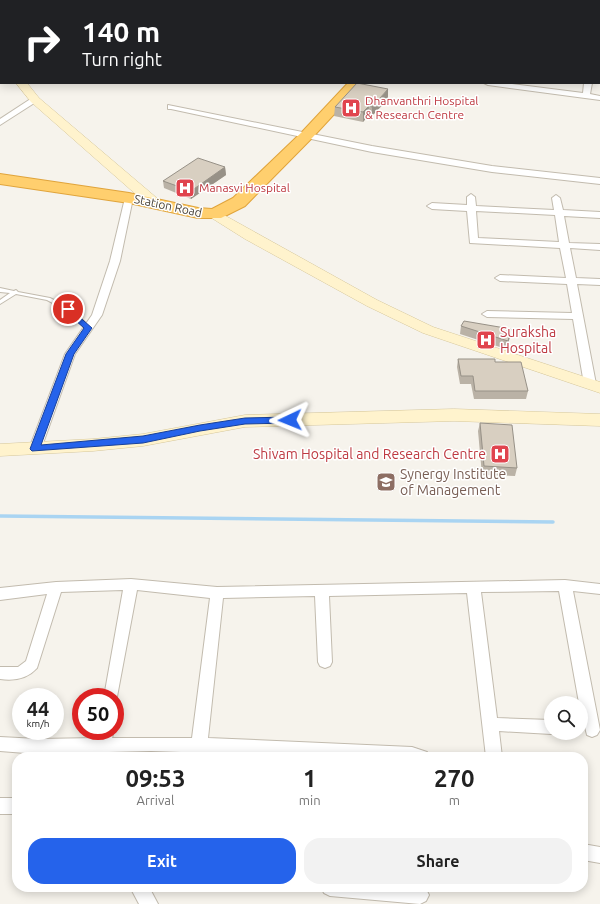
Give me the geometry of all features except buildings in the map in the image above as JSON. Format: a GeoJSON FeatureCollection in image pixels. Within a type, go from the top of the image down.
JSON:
{"type":"FeatureCollection","features":[{"type":"Feature","properties":{"kind":"highway","name":"Station Road"},"geometry":{"type":"LineString","coordinates":[[0,179],[129,198],[149,198],[198,213],[215,214],[239,202],[344,84]]}},
{"type":"Feature","properties":{"kind":"highway","name":"Station Road"},"geometry":{"type":"LineString","coordinates":[[0,173],[22,175],[149,198],[193,204],[219,202],[232,196],[355,84]]}},
{"type":"Feature","properties":{"kind":"main road"},"geometry":{"type":"LineString","coordinates":[[22,84],[35,100],[149,198]]}},
{"type":"Feature","properties":{"kind":"main road"},"geometry":{"type":"LineString","coordinates":[[215,214],[264,244],[372,303],[428,330],[595,386]]}},
{"type":"Feature","properties":{"kind":"main road"},"geometry":{"type":"LineString","coordinates":[[0,450],[36,445],[143,440],[199,424],[244,414],[453,407],[600,412]]}},
{"type":"Feature","properties":{"kind":"main road"},"geometry":{"type":"LineString","coordinates":[[199,424],[245,421],[454,415],[600,420]]}},
{"type":"Feature","properties":{"kind":"main road"},"geometry":{"type":"LineString","coordinates":[[0,442],[36,445]]}},
{"type":"Feature","properties":{"kind":"street"},"geometry":{"type":"LineString","coordinates":[[496,84],[600,98]]}},
{"type":"Feature","properties":{"kind":"street"},"geometry":{"type":"LineString","coordinates":[[586,96],[588,84]]}},
{"type":"Feature","properties":{"kind":"street"},"geometry":{"type":"LineString","coordinates":[[0,123],[35,100]]}},
{"type":"Feature","properties":{"kind":"street"},"geometry":{"type":"LineString","coordinates":[[171,107],[372,149],[492,169],[600,181]]}},
{"type":"Feature","properties":{"kind":"street"},"geometry":{"type":"LineString","coordinates":[[471,197],[473,241],[600,247]]}},
{"type":"Feature","properties":{"kind":"street"},"geometry":{"type":"LineString","coordinates":[[36,445],[70,354],[97,315],[115,262],[129,198]]}},
{"type":"Feature","properties":{"kind":"street"},"geometry":{"type":"LineString","coordinates":[[556,198],[578,316],[595,386]]}},
{"type":"Feature","properties":{"kind":"street"},"geometry":{"type":"LineString","coordinates":[[432,206],[600,215]]}},
{"type":"Feature","properties":{"kind":"street"},"geometry":{"type":"LineString","coordinates":[[500,278],[600,282]]}},
{"type":"Feature","properties":{"kind":"street"},"geometry":{"type":"LineString","coordinates":[[487,314],[578,316]]}},
{"type":"Feature","properties":{"kind":"street"},"geometry":{"type":"LineString","coordinates":[[113,688],[131,584]]}},
{"type":"Feature","properties":{"kind":"street"},"geometry":{"type":"LineString","coordinates":[[0,594],[56,587],[131,584],[217,593],[565,585],[600,590]]}},
{"type":"Feature","properties":{"kind":"street"},"geometry":{"type":"LineString","coordinates":[[565,585],[591,730]]}},
{"type":"Feature","properties":{"kind":"street"},"geometry":{"type":"LineString","coordinates":[[473,586],[493,752]]}},
{"type":"Feature","properties":{"kind":"street"},"geometry":{"type":"LineString","coordinates":[[0,673],[21,674],[32,664],[56,587]]}},
{"type":"Feature","properties":{"kind":"street"},"geometry":{"type":"LineString","coordinates":[[322,591],[324,662]]}},
{"type":"Feature","properties":{"kind":"street"},"geometry":{"type":"LineString","coordinates":[[199,745],[217,593]]}},
{"type":"Feature","properties":{"kind":"street"},"geometry":{"type":"LineString","coordinates":[[489,724],[544,727]]}},
{"type":"Feature","properties":{"kind":"street"},"geometry":{"type":"LineString","coordinates":[[0,744],[17,746],[103,744],[199,745],[365,752]]}},
{"type":"Feature","properties":{"kind":"street"},"geometry":{"type":"LineString","coordinates":[[0,806],[12,806]]}},
{"type":"Feature","properties":{"kind":"street"},"geometry":{"type":"LineString","coordinates":[[588,853],[600,855]]}},
{"type":"Feature","properties":{"kind":"street"},"geometry":{"type":"LineString","coordinates":[[142,892],[149,904]]}},
{"type":"Feature","properties":{"kind":"street"},"geometry":{"type":"LineString","coordinates":[[386,892],[420,895]]}},
{"type":"Feature","properties":{"kind":"lane"},"geometry":{"type":"LineString","coordinates":[[0,290],[48,299],[68,309],[88,328]]}},
{"type":"Feature","properties":{"kind":"lane"},"geometry":{"type":"LineString","coordinates":[[0,302],[16,292]]}},
{"type":"Feature","properties":{"kind":"waterway"},"geometry":{"type":"LineString","coordinates":[[0,516],[553,522]]}},
{"type":"Feature","properties":{"kind":"place","name":"Dhanvanthri Hospital & Research Centre"},"geometry":{"type":"Point","coordinates":[351,108]}},
{"type":"Feature","properties":{"kind":"place","name":"Manasvi Hospital"},"geometry":{"type":"Point","coordinates":[185,188]}},
{"type":"Feature","properties":{"kind":"place","name":"Suraksha Hospital"},"geometry":{"type":"Point","coordinates":[486,340]}},
{"type":"Feature","properties":{"kind":"place","name":"Shivam Hospital and Research Centre"},"geometry":{"type":"Point","coordinates":[500,454]}},
{"type":"Feature","properties":{"kind":"place","name":"Synergy Institute of Management"},"geometry":{"type":"Point","coordinates":[386,482]}},
{"type":"Feature","properties":{"kind":"route"},"geometry":{"type":"LineString","coordinates":[[68,309],[88,328],[70,354],[35,449],[143,440],[200,428],[245,421],[290,420]]}}]}
